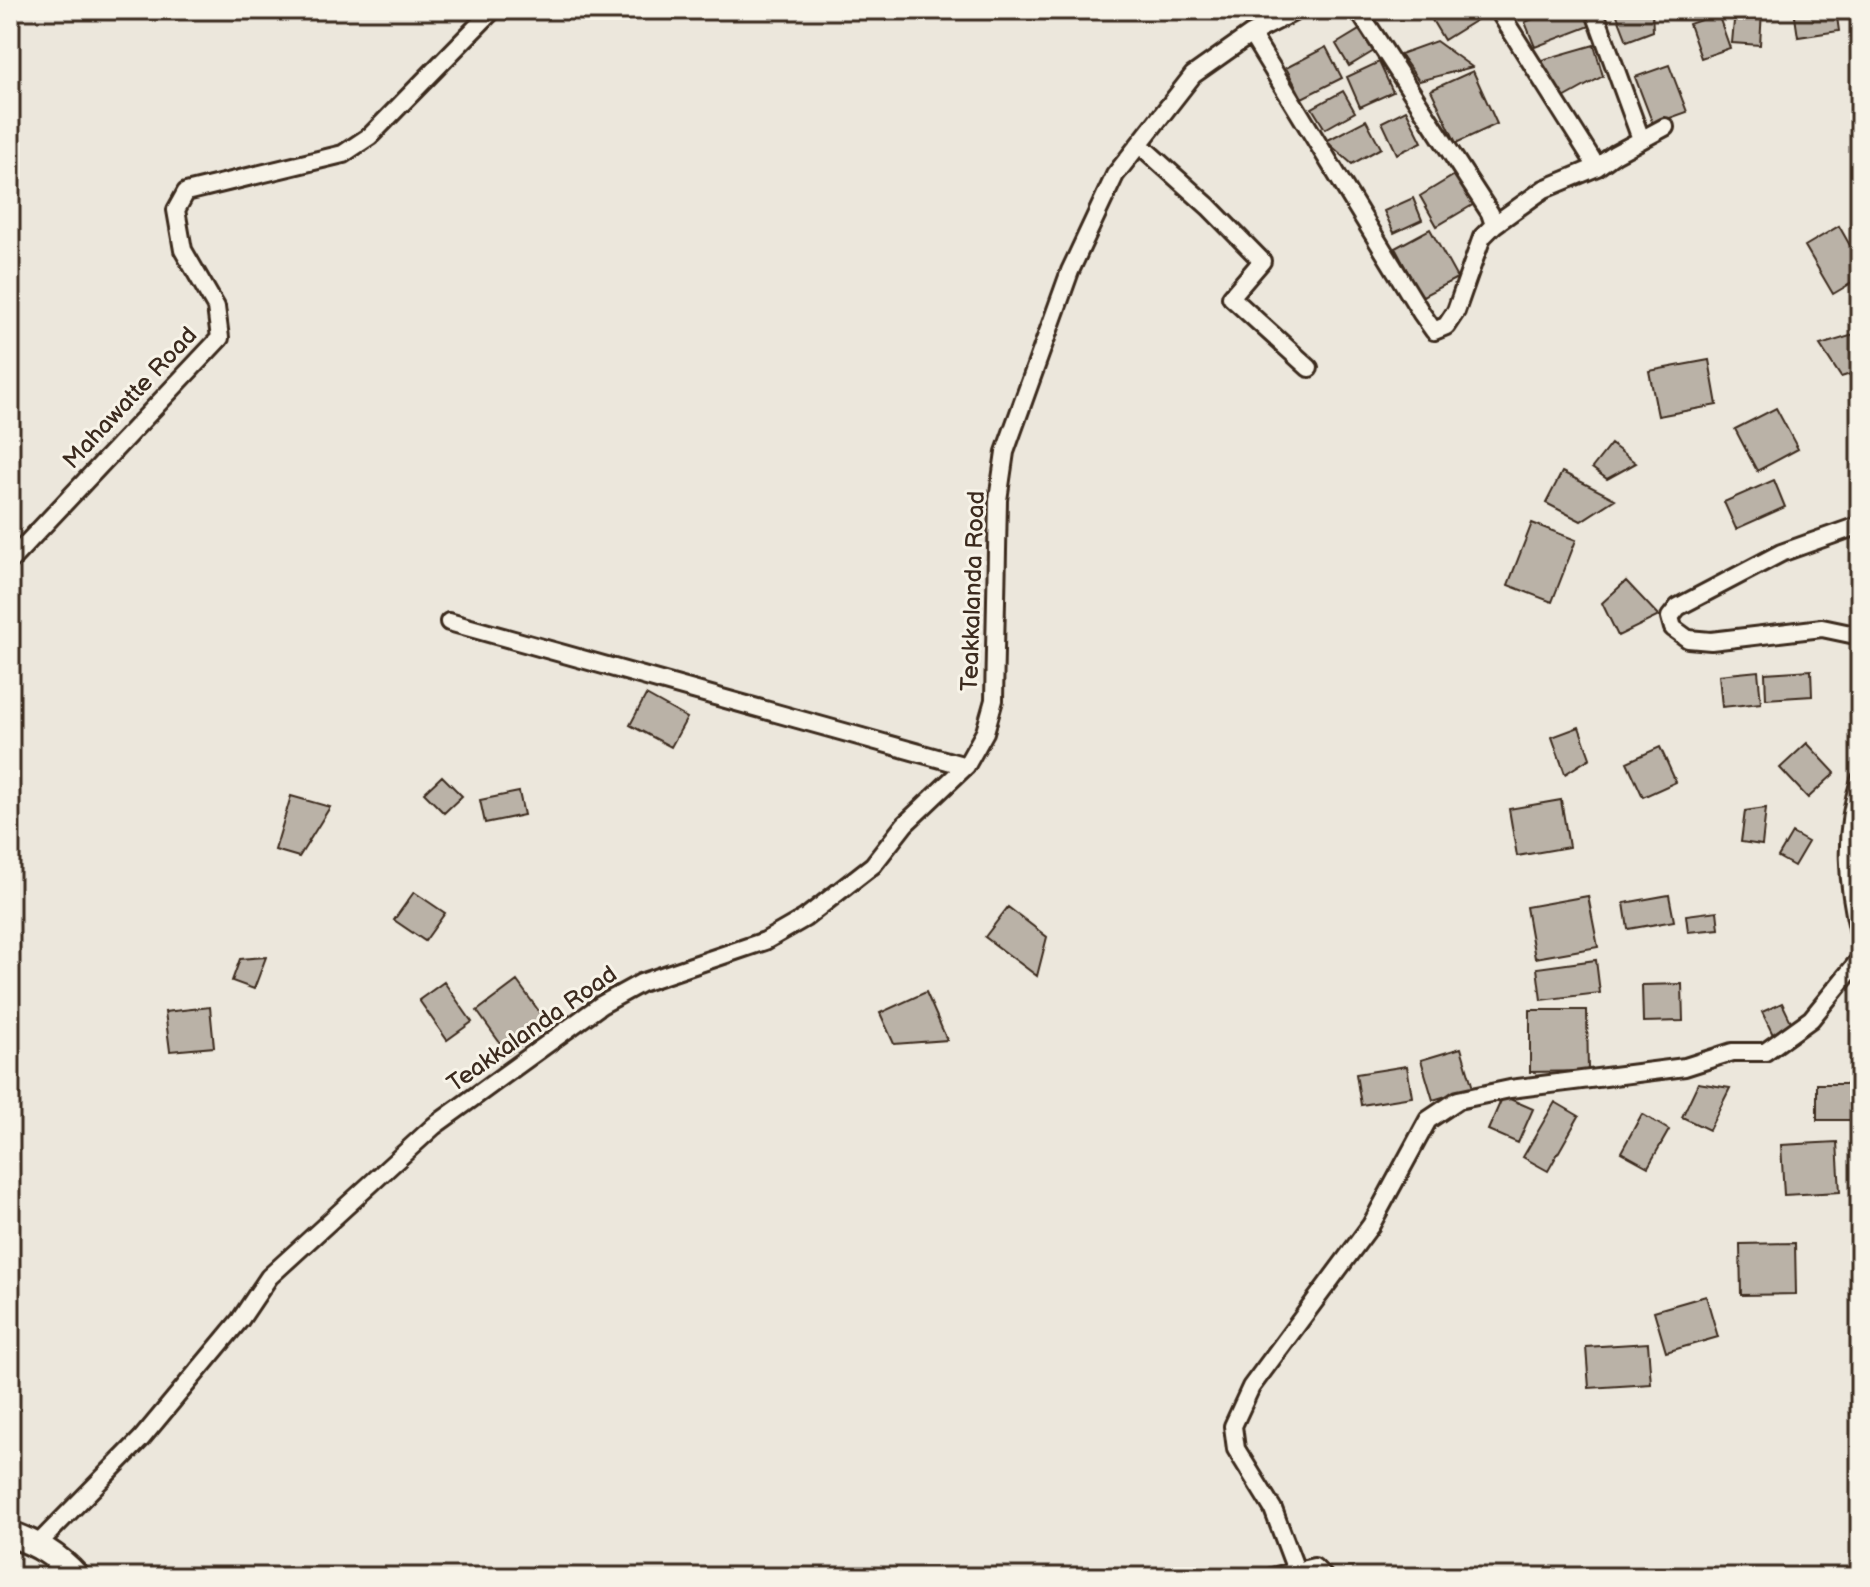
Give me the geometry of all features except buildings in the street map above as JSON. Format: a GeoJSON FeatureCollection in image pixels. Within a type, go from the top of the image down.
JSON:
{"type":"FeatureCollection","features":[{"type":"Feature","properties":{"kind":"street","name":"Mahawatte Road"},"geometry":{"type":"LineString","coordinates":[[10,561],[220,338],[216,307],[183,250],[176,210],[186,192],[343,154],[370,136],[493,10]]}},
{"type":"Feature","properties":{"kind":"street","name":"Teakkalanda Road"},"geometry":{"type":"LineString","coordinates":[[38,1544],[141,1439],[240,1320],[269,1277],[434,1126],[601,1005],[641,983],[765,941],[805,918],[873,865],[905,824],[966,766],[985,732],[994,700],[998,500],[1005,452],[1070,271],[1115,175],[1193,75],[1251,34],[1298,10]]}},
{"type":"Feature","properties":{"kind":"street"},"geometry":{"type":"LineString","coordinates":[[1358,10],[1490,213],[1494,225]]}},
{"type":"Feature","properties":{"kind":"street"},"geometry":{"type":"LineString","coordinates":[[1498,10],[1597,167]]}},
{"type":"Feature","properties":{"kind":"street"},"geometry":{"type":"LineString","coordinates":[[1594,10],[1641,139]]}},
{"type":"Feature","properties":{"kind":"street"},"geometry":{"type":"LineString","coordinates":[[1251,34],[1434,331],[1446,326],[1456,311],[1482,237],[1494,225],[1544,189],[1597,167],[1665,127]]}},
{"type":"Feature","properties":{"kind":"street"},"geometry":{"type":"LineString","coordinates":[[1140,145],[1209,207],[1262,261],[1231,297],[1309,368]]}},
{"type":"Feature","properties":{"kind":"street"},"geometry":{"type":"LineString","coordinates":[[1860,525],[1781,553],[1678,607],[1670,617],[1673,628],[1688,639],[1711,641],[1822,628],[1860,636]]}},
{"type":"Feature","properties":{"kind":"street"},"geometry":{"type":"LineString","coordinates":[[449,622],[966,766]]}},
{"type":"Feature","properties":{"kind":"street"},"geometry":{"type":"LineString","coordinates":[[1860,780],[1854,799],[1847,850],[1851,900],[1860,937]]}},
{"type":"Feature","properties":{"kind":"street"},"geometry":{"type":"LineString","coordinates":[[1296,1570],[1273,1509],[1236,1449],[1233,1426],[1251,1387],[1371,1225],[1428,1120],[1458,1100],[1510,1089],[1685,1067],[1732,1052],[1765,1052],[1811,1019],[1860,959]]}},
{"type":"Feature","properties":{"kind":"street"},"geometry":{"type":"LineString","coordinates":[[10,1534],[38,1544],[57,1556],[77,1577]]}},
{"type":"Feature","properties":{"kind":"street"},"geometry":{"type":"LineString","coordinates":[[1272,1577],[1314,1567],[1324,1577]]}}]}
